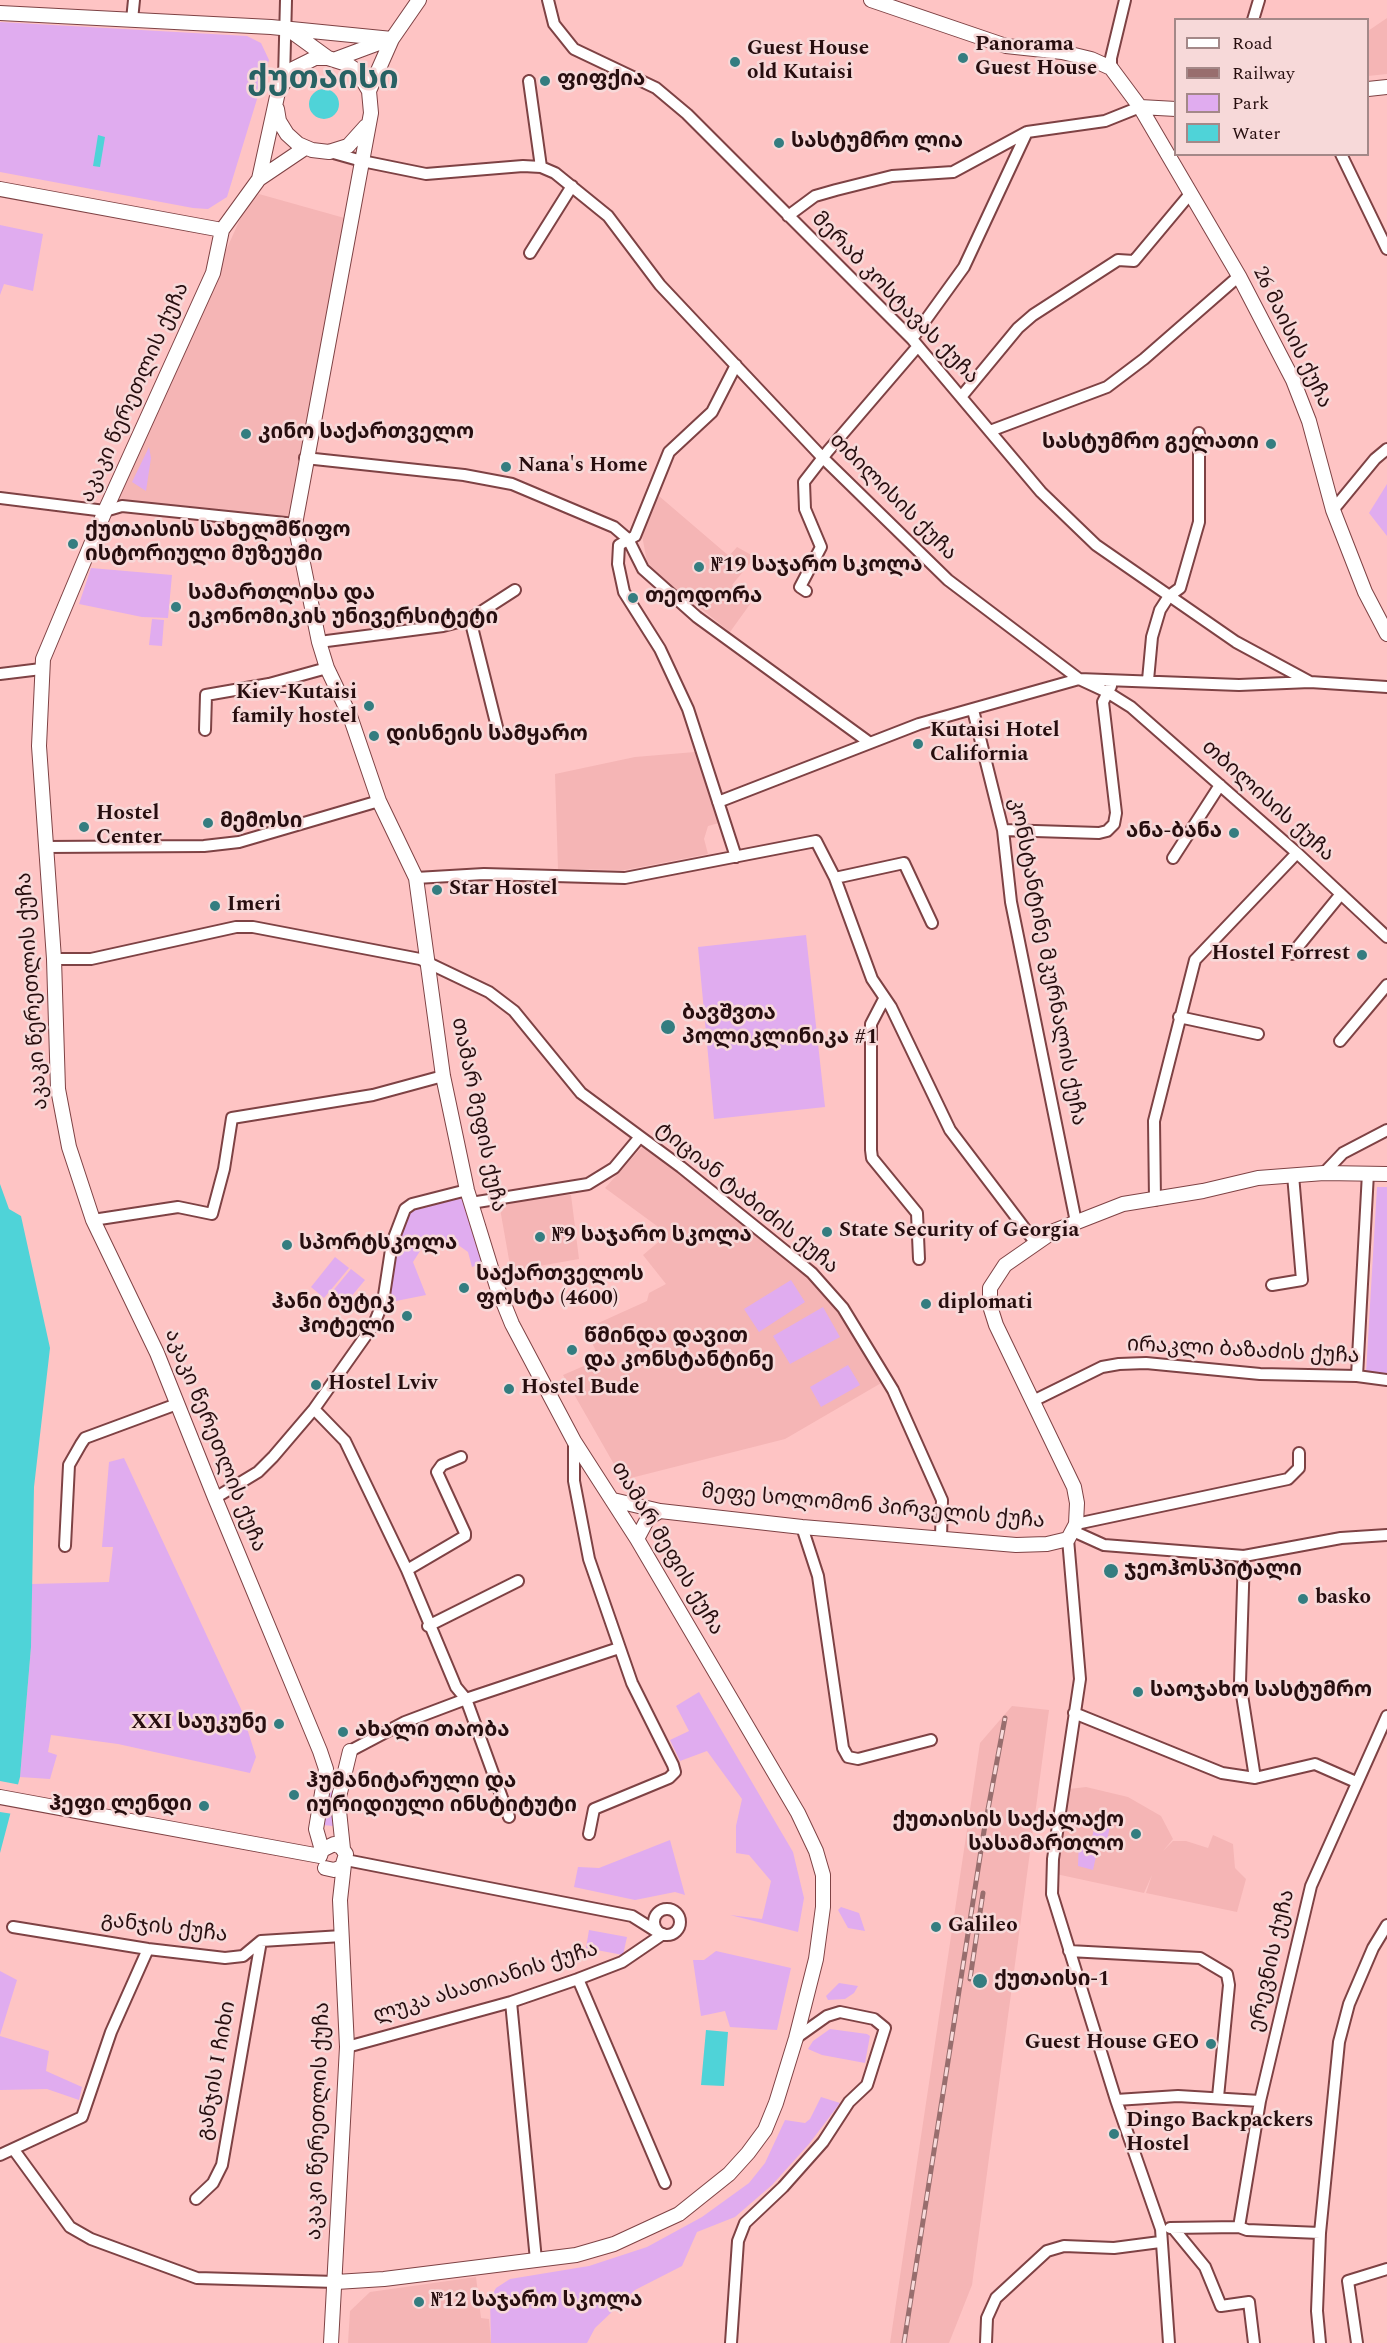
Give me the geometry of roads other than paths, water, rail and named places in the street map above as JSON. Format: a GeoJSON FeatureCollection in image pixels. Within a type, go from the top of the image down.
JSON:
{"type":"FeatureCollection","features":[{"type":"Feature","properties":{"kind":"main road"},"geometry":{"type":"LineString","coordinates":[[369,91],[392,39],[419,0]]}},
{"type":"Feature","properties":{"kind":"main road"},"geometry":{"type":"LineString","coordinates":[[871,0],[1006,46],[1062,52],[1091,59],[1111,68]]}},
{"type":"Feature","properties":{"kind":"main road"},"geometry":{"type":"LineString","coordinates":[[0,13],[287,28],[392,39]]}},
{"type":"Feature","properties":{"kind":"main road"},"geometry":{"type":"LineString","coordinates":[[277,107],[279,121],[287,134],[305,148],[329,152],[356,140],[367,124],[371,102],[369,91],[357,71],[332,58],[287,28]]}},
{"type":"Feature","properties":{"kind":"main road"},"geometry":{"type":"LineString","coordinates":[[259,179],[277,107],[278,92],[284,79],[303,62],[332,58],[392,39]]}},
{"type":"Feature","properties":{"kind":"main road","name":"26 მაისის ქუჩა"},"geometry":{"type":"LineString","coordinates":[[1111,68],[1140,106],[1239,276],[1293,380],[1309,421],[1333,510],[1365,592],[1387,634]]}},
{"type":"Feature","properties":{"kind":"main road"},"geometry":{"type":"LineString","coordinates":[[1369,89],[1387,87]]}},
{"type":"Feature","properties":{"kind":"main road"},"geometry":{"type":"LineString","coordinates":[[1140,106],[1174,109]]}},
{"type":"Feature","properties":{"kind":"main road","name":"თამარ მეფის ქუჩა"},"geometry":{"type":"LineString","coordinates":[[336,2282],[576,2255],[614,2244],[679,2214],[729,2174],[765,2130],[776,2103],[796,2038],[819,1940],[823,1907],[820,1863],[798,1813],[637,1539],[574,1441],[512,1324],[497,1287],[469,1197],[443,1076],[416,878],[379,801],[350,716],[327,668],[319,642],[295,524],[305,458],[354,209],[367,124]]}},
{"type":"Feature","properties":{"kind":"main road"},"geometry":{"type":"LineString","coordinates":[[0,189],[222,230],[259,179],[305,148]]}},
{"type":"Feature","properties":{"kind":"main road","name":"აკაკი წერეთლის ქუჩა"},"geometry":{"type":"LineString","coordinates":[[222,230],[213,273],[105,511],[47,649],[41,669],[39,746],[54,959],[58,1089],[69,1147],[93,1220],[157,1353],[326,1769],[316,1829],[322,1858],[340,1900]]}},
{"type":"Feature","properties":{"kind":"main road","name":"მეფე სოლომონ პირველის ქუჩა"},"geometry":{"type":"LineString","coordinates":[[613,1500],[660,1511],[802,1527],[1016,1545],[1054,1543],[1072,1531],[1077,1503],[1074,1487],[996,1325],[990,1306],[990,1288],[1001,1270],[1035,1242],[1076,1222],[1123,1204],[1155,1200],[1258,1178],[1324,1173],[1387,1174]]}},
{"type":"Feature","properties":{"kind":"main road"},"geometry":{"type":"LineString","coordinates":[[637,1539],[648,1518],[660,1511]]}},
{"type":"Feature","properties":{"kind":"main road"},"geometry":{"type":"LineString","coordinates":[[326,1769],[350,1751]]}},
{"type":"Feature","properties":{"kind":"main road","name":"აკაკი წერეთლის ქუჩა"},"geometry":{"type":"LineString","coordinates":[[331,2343],[347,2047],[340,1900],[345,1858],[338,1801],[350,1751]]}},
{"type":"Feature","properties":{"kind":"main road"},"geometry":{"type":"LineString","coordinates":[[0,1797],[322,1858],[334,1870],[345,1858],[330,1845],[322,1858]]}},
{"type":"Feature","properties":{"kind":"street"},"geometry":{"type":"LineString","coordinates":[[132,20],[134,0]]}},
{"type":"Feature","properties":{"kind":"street"},"geometry":{"type":"LineString","coordinates":[[284,79],[286,0]]}},
{"type":"Feature","properties":{"kind":"street","name":"მერაბ კოსტავას ქუჩა"},"geometry":{"type":"LineString","coordinates":[[548,0],[554,24],[574,49],[656,88],[687,114],[915,343],[1041,492],[1096,545],[1236,642],[1310,682]]}},
{"type":"Feature","properties":{"kind":"street"},"geometry":{"type":"LineString","coordinates":[[1111,68],[1111,58],[1125,0]]}},
{"type":"Feature","properties":{"kind":"street"},"geometry":{"type":"LineString","coordinates":[[1254,18],[1259,0]]}},
{"type":"Feature","properties":{"kind":"street"},"geometry":{"type":"LineString","coordinates":[[329,152],[426,174],[523,166],[541,167],[529,81]]}},
{"type":"Feature","properties":{"kind":"street"},"geometry":{"type":"LineString","coordinates":[[788,216],[815,196],[836,189],[892,176],[953,172],[1028,132],[1105,121],[1140,106]]}},
{"type":"Feature","properties":{"kind":"street"},"geometry":{"type":"LineString","coordinates":[[806,591],[800,587],[821,547],[805,508],[804,482],[915,343],[964,267],[1028,132]]}},
{"type":"Feature","properties":{"kind":"street"},"geometry":{"type":"LineString","coordinates":[[1342,156],[1387,249]]}},
{"type":"Feature","properties":{"kind":"street","name":"თბილისის ქუჩა"},"geometry":{"type":"LineString","coordinates":[[541,167],[555,173],[608,216],[660,285],[822,457],[948,580],[1079,679],[1107,692],[1131,707],[1297,853],[1387,937]]}},
{"type":"Feature","properties":{"kind":"street"},"geometry":{"type":"LineString","coordinates":[[530,253],[572,186]]}},
{"type":"Feature","properties":{"kind":"street"},"geometry":{"type":"LineString","coordinates":[[961,397],[1018,328],[1033,315],[1118,260],[1134,261],[1190,194]]}},
{"type":"Feature","properties":{"kind":"street"},"geometry":{"type":"LineString","coordinates":[[990,431],[1107,387],[1144,359],[1239,276]]}},
{"type":"Feature","properties":{"kind":"street"},"geometry":{"type":"LineString","coordinates":[[736,365],[712,412],[669,452],[635,536],[620,545],[618,564],[624,592],[660,649],[688,709],[736,857]]}},
{"type":"Feature","properties":{"kind":"street"},"geometry":{"type":"LineString","coordinates":[[1148,680],[1152,637],[1160,610],[1169,596],[1180,588],[1199,522],[1199,433]]}},
{"type":"Feature","properties":{"kind":"street"},"geometry":{"type":"LineString","coordinates":[[1333,510],[1375,459],[1387,449]]}},
{"type":"Feature","properties":{"kind":"street"},"geometry":{"type":"LineString","coordinates":[[305,458],[464,475],[512,484],[614,527],[628,539],[643,569],[697,617],[870,742]]}},
{"type":"Feature","properties":{"kind":"street"},"geometry":{"type":"LineString","coordinates":[[0,498],[105,511],[122,506],[295,524]]}},
{"type":"Feature","properties":{"kind":"street"},"geometry":{"type":"LineString","coordinates":[[319,642],[443,627],[470,618],[515,590]]}},
{"type":"Feature","properties":{"kind":"street"},"geometry":{"type":"LineString","coordinates":[[470,618],[498,731]]}},
{"type":"Feature","properties":{"kind":"street"},"geometry":{"type":"LineString","coordinates":[[205,730],[206,695],[269,684],[327,668]]}},
{"type":"Feature","properties":{"kind":"street"},"geometry":{"type":"LineString","coordinates":[[0,674],[41,669]]}},
{"type":"Feature","properties":{"kind":"street"},"geometry":{"type":"LineString","coordinates":[[718,802],[919,724],[1079,679],[1239,685],[1310,682],[1387,687]]}},
{"type":"Feature","properties":{"kind":"street"},"geometry":{"type":"LineString","coordinates":[[1003,830],[1099,833],[1107,831],[1114,824],[1116,813],[1103,702],[1114,681]]}},
{"type":"Feature","properties":{"kind":"street","name":"კონსტანტინე მკურნალის ქუჩა"},"geometry":{"type":"LineString","coordinates":[[973,710],[1003,830],[1011,902],[1076,1222]]}},
{"type":"Feature","properties":{"kind":"street"},"geometry":{"type":"LineString","coordinates":[[1173,858],[1220,785]]}},
{"type":"Feature","properties":{"kind":"street"},"geometry":{"type":"LineString","coordinates":[[46,847],[204,846],[239,842],[379,801]]}},
{"type":"Feature","properties":{"kind":"street"},"geometry":{"type":"LineString","coordinates":[[416,878],[484,874],[625,878],[816,841],[835,878],[861,954],[884,999],[891,1007],[954,1136],[1035,1242]]}},
{"type":"Feature","properties":{"kind":"street"},"geometry":{"type":"LineString","coordinates":[[1155,1200],[1154,1121],[1195,960],[1297,853]]}},
{"type":"Feature","properties":{"kind":"street"},"geometry":{"type":"LineString","coordinates":[[835,878],[904,863],[932,923]]}},
{"type":"Feature","properties":{"kind":"street"},"geometry":{"type":"LineString","coordinates":[[1292,954],[1341,894]]}},
{"type":"Feature","properties":{"kind":"street","name":"ტიციან ტაბიძის ქუჩა"},"geometry":{"type":"LineString","coordinates":[[54,959],[92,959],[236,927],[253,927],[420,959],[427,965],[489,992],[510,1007],[581,1093],[795,1258],[812,1273],[843,1308],[893,1390],[942,1500],[942,1538]]}},
{"type":"Feature","properties":{"kind":"street"},"geometry":{"type":"LineString","coordinates":[[1340,1041],[1387,985]]}},
{"type":"Feature","properties":{"kind":"street"},"geometry":{"type":"LineString","coordinates":[[884,999],[871,1024],[872,1158],[917,1213],[919,1259]]}},
{"type":"Feature","properties":{"kind":"street"},"geometry":{"type":"LineString","coordinates":[[1179,1017],[1258,1034]]}},
{"type":"Feature","properties":{"kind":"street"},"geometry":{"type":"LineString","coordinates":[[93,1220],[178,1207],[212,1214],[224,1169],[232,1118],[373,1095],[443,1076]]}},
{"type":"Feature","properties":{"kind":"street"},"geometry":{"type":"LineString","coordinates":[[1324,1173],[1342,1153],[1387,1130]]}},
{"type":"Feature","properties":{"kind":"street"},"geometry":{"type":"LineString","coordinates":[[215,1498],[258,1472],[314,1409],[374,1324],[383,1302],[392,1244],[405,1209],[412,1204],[588,1184],[614,1168],[639,1138]]}},
{"type":"Feature","properties":{"kind":"street"},"geometry":{"type":"LineString","coordinates":[[1357,1376],[1368,1173]]}},
{"type":"Feature","properties":{"kind":"street"},"geometry":{"type":"LineString","coordinates":[[1272,1285],[1302,1280],[1293,1175]]}},
{"type":"Feature","properties":{"kind":"street","name":"ირაკლი ბაზაძის ქუჩა"},"geometry":{"type":"LineString","coordinates":[[1033,1401],[1102,1367],[1119,1364],[1146,1363],[1260,1374],[1357,1376],[1387,1380]]}},
{"type":"Feature","properties":{"kind":"street"},"geometry":{"type":"LineString","coordinates":[[65,1546],[69,1465],[85,1438],[177,1404]]}},
{"type":"Feature","properties":{"kind":"street"},"geometry":{"type":"LineString","coordinates":[[314,1409],[345,1441],[407,1570],[428,1626],[456,1687],[466,1698],[509,1817]]}},
{"type":"Feature","properties":{"kind":"street"},"geometry":{"type":"LineString","coordinates":[[574,1441],[574,1481],[587,1551],[632,1683],[675,1772],[669,1778],[594,1809],[589,1834]]}},
{"type":"Feature","properties":{"kind":"street"},"geometry":{"type":"LineString","coordinates":[[1072,1531],[1288,1479],[1299,1468],[1299,1453]]}},
{"type":"Feature","properties":{"kind":"street"},"geometry":{"type":"LineString","coordinates":[[407,1570],[465,1536],[437,1472],[442,1465],[461,1457]]}},
{"type":"Feature","properties":{"kind":"street"},"geometry":{"type":"LineString","coordinates":[[802,1527],[818,1576],[843,1748],[848,1757],[858,1759],[931,1740]]}},
{"type":"Feature","properties":{"kind":"street"},"geometry":{"type":"LineString","coordinates":[[1072,1531],[1104,1545],[1244,1556],[1341,1538],[1387,1535]]}},
{"type":"Feature","properties":{"kind":"street"},"geometry":{"type":"LineString","coordinates":[[1072,1531],[1080,1668],[1053,1858],[1052,1894],[1116,2100],[1161,2229],[1160,2242],[1169,2343]]}},
{"type":"Feature","properties":{"kind":"street"},"geometry":{"type":"LineString","coordinates":[[1244,1556],[1240,1682],[1255,1778]]}},
{"type":"Feature","properties":{"kind":"street"},"geometry":{"type":"LineString","coordinates":[[428,1626],[518,1581]]}},
{"type":"Feature","properties":{"kind":"street"},"geometry":{"type":"LineString","coordinates":[[350,1751],[405,1722],[466,1698],[619,1648]]}},
{"type":"Feature","properties":{"kind":"street"},"geometry":{"type":"LineString","coordinates":[[1074,1713],[1222,1773],[1255,1778],[1315,1764],[1356,1782]]}},
{"type":"Feature","properties":{"kind":"street","name":"ერევნის ქუჩა"},"geometry":{"type":"LineString","coordinates":[[1239,2227],[1260,2101],[1311,1886],[1387,1716]]}},
{"type":"Feature","properties":{"kind":"street"},"geometry":{"type":"LineString","coordinates":[[345,1858],[632,1916],[661,1934],[676,1931],[680,1919],[671,1909],[632,1916]]}},
{"type":"Feature","properties":{"kind":"street"},"geometry":{"type":"LineString","coordinates":[[661,1910],[654,1921],[661,1934]]}},
{"type":"Feature","properties":{"kind":"street"},"geometry":{"type":"LineString","coordinates":[[1320,2343],[1317,2311],[1320,2232],[1339,2042],[1349,2004],[1373,1948],[1387,1925]]}},
{"type":"Feature","properties":{"kind":"street","name":"განჯის ქუჩა"},"geometry":{"type":"LineString","coordinates":[[12,1927],[148,1949],[225,1958],[243,1956],[261,1941],[342,1936]]}},
{"type":"Feature","properties":{"kind":"street","name":"ლუკა ასათიანის ქუჩა"},"geometry":{"type":"LineString","coordinates":[[347,2047],[511,2002],[578,1979],[622,1962],[661,1934]]}},
{"type":"Feature","properties":{"kind":"street","name":"განჯის I ჩიხი"},"geometry":{"type":"LineString","coordinates":[[196,2199],[213,2183],[222,2165],[261,1941]]}},
{"type":"Feature","properties":{"kind":"street"},"geometry":{"type":"LineString","coordinates":[[0,2155],[82,2117],[111,2032],[148,1949]]}},
{"type":"Feature","properties":{"kind":"street"},"geometry":{"type":"LineString","coordinates":[[1069,1951],[1200,1958],[1227,1974],[1229,1985],[1218,2097]]}},
{"type":"Feature","properties":{"kind":"street"},"geometry":{"type":"LineString","coordinates":[[578,1979],[665,2183]]}},
{"type":"Feature","properties":{"kind":"street"},"geometry":{"type":"LineString","coordinates":[[511,2002],[536,2260]]}},
{"type":"Feature","properties":{"kind":"street"},"geometry":{"type":"LineString","coordinates":[[731,2343],[738,2241],[745,2223],[783,2187],[823,2142],[849,2102],[867,2085],[885,2028],[874,2019],[840,2012],[827,2016],[796,2038]]}},
{"type":"Feature","properties":{"kind":"street"},"geometry":{"type":"LineString","coordinates":[[1116,2100],[1178,2096],[1260,2101]]}},
{"type":"Feature","properties":{"kind":"street"},"geometry":{"type":"LineString","coordinates":[[14,2150],[70,2228],[91,2239],[197,2278],[336,2282]]}},
{"type":"Feature","properties":{"kind":"street"},"geometry":{"type":"LineString","coordinates":[[1161,2229],[1239,2227],[1247,2230],[1320,2232]]}},
{"type":"Feature","properties":{"kind":"street"},"geometry":{"type":"LineString","coordinates":[[1173,2228],[1205,2267],[1221,2306],[1250,2302],[1254,2343]]}},
{"type":"Feature","properties":{"kind":"street"},"geometry":{"type":"LineString","coordinates":[[986,2343],[987,2318],[996,2298],[1047,2251],[1064,2246],[1114,2248],[1160,2242]]}},
{"type":"Feature","properties":{"kind":"street"},"geometry":{"type":"LineString","coordinates":[[1357,2343],[1348,2281],[1387,2268]]}},
{"type":"Feature","properties":{"kind":"water"},"geometry":{"type":"Polygon","coordinates":[[[324,89],[330,90],[338,98],[338,110],[330,118],[324,119],[318,118],[310,110],[309,104],[310,98],[318,90],[324,89]]]}},
{"type":"Feature","properties":{"kind":"water"},"geometry":{"type":"Polygon","coordinates":[[[98,135],[105,137],[100,167],[93,166],[98,135]]]}},
{"type":"Feature","properties":{"kind":"water"},"geometry":{"type":"Polygon","coordinates":[[[0,1184],[9,1209],[21,1216],[50,1348],[34,1487],[31,1647],[20,1777],[0,1853],[0,1184]]]}},
{"type":"Feature","properties":{"kind":"water"},"geometry":{"type":"Polygon","coordinates":[[[706,2030],[728,2032],[724,2086],[701,2085],[706,2030]]]}},
{"type":"Feature","properties":{"kind":"railway"},"geometry":{"type":"LineString","coordinates":[[904,2343],[984,1831],[1005,1718]]}},
{"type":"Feature","properties":{"kind":"railway"},"geometry":{"type":"LineString","coordinates":[[970,1979],[983,1893]]}},
{"type":"Feature","properties":{"kind":"place","name":"Panorama Guest House"},"geometry":{"type":"Point","coordinates":[963,58]}},
{"type":"Feature","properties":{"kind":"place","name":"Guest House old Kutaisi"},"geometry":{"type":"Point","coordinates":[735,62]}},
{"type":"Feature","properties":{"kind":"place","name":"ფიფქია"},"geometry":{"type":"Point","coordinates":[545,81]}},
{"type":"Feature","properties":{"kind":"place","name":"სასტუმრო ლია"},"geometry":{"type":"Point","coordinates":[779,143]}},
{"type":"Feature","properties":{"kind":"place","name":"კინო საქართველო"},"geometry":{"type":"Point","coordinates":[246,434]}},
{"type":"Feature","properties":{"kind":"place","name":"სასტუმრო გელათი"},"geometry":{"type":"Point","coordinates":[1271,444]}},
{"type":"Feature","properties":{"kind":"place","name":"Nana's Home"},"geometry":{"type":"Point","coordinates":[506,467]}},
{"type":"Feature","properties":{"kind":"place","name":"ქუთაისის სახელმწიფო ისტორიული მუზეუმი"},"geometry":{"type":"Point","coordinates":[73,544]}},
{"type":"Feature","properties":{"kind":"place","name":"№19 საჯარო სკოლა"},"geometry":{"type":"Point","coordinates":[699,567]}},
{"type":"Feature","properties":{"kind":"place","name":"თეოდორა"},"geometry":{"type":"Point","coordinates":[633,598]}},
{"type":"Feature","properties":{"kind":"place","name":"სამართლისა და ეკონომიკის უნივერსიტეტი"},"geometry":{"type":"Point","coordinates":[176,607]}},
{"type":"Feature","properties":{"kind":"place","name":"Kiev-Kutaisi family hostel"},"geometry":{"type":"Point","coordinates":[369,706]}},
{"type":"Feature","properties":{"kind":"place","name":"დისნეის სამყარო"},"geometry":{"type":"Point","coordinates":[374,736]}},
{"type":"Feature","properties":{"kind":"place","name":"Kutaisi Hotel California"},"geometry":{"type":"Point","coordinates":[918,744]}},
{"type":"Feature","properties":{"kind":"place","name":"მემოსი"},"geometry":{"type":"Point","coordinates":[208,823]}},
{"type":"Feature","properties":{"kind":"place","name":"Hostel Center"},"geometry":{"type":"Point","coordinates":[84,827]}},
{"type":"Feature","properties":{"kind":"place","name":"ანა-ბანა"},"geometry":{"type":"Point","coordinates":[1234,833]}},
{"type":"Feature","properties":{"kind":"place","name":"Star Hostel"},"geometry":{"type":"Point","coordinates":[437,890]}},
{"type":"Feature","properties":{"kind":"place","name":"Imeri"},"geometry":{"type":"Point","coordinates":[215,906]}},
{"type":"Feature","properties":{"kind":"place","name":"Hostel Forrest"},"geometry":{"type":"Point","coordinates":[1362,955]}},
{"type":"Feature","properties":{"kind":"place","name":"ბავშვთა პოლიკლინიკა #1"},"geometry":{"type":"Point","coordinates":[668,1027]}},
{"type":"Feature","properties":{"kind":"place","name":"State Security of Georgia"},"geometry":{"type":"Point","coordinates":[827,1232]}},
{"type":"Feature","properties":{"kind":"place","name":"№9 საჯარო სკოლა"},"geometry":{"type":"Point","coordinates":[540,1237]}},
{"type":"Feature","properties":{"kind":"place","name":"სპორტსკოლა"},"geometry":{"type":"Point","coordinates":[287,1245]}},
{"type":"Feature","properties":{"kind":"place","name":"საქართველოს ფოსტა (4600)"},"geometry":{"type":"Point","coordinates":[464,1288]}},
{"type":"Feature","properties":{"kind":"place","name":"diplomati"},"geometry":{"type":"Point","coordinates":[926,1304]}},
{"type":"Feature","properties":{"kind":"place","name":"ჰანი ბუტიკ ჰოტელი"},"geometry":{"type":"Point","coordinates":[407,1316]}},
{"type":"Feature","properties":{"kind":"place","name":"წმინდა დავით და კონსტანტინე"},"geometry":{"type":"Point","coordinates":[572,1350]}},
{"type":"Feature","properties":{"kind":"place","name":"Hostel Lviv"},"geometry":{"type":"Point","coordinates":[316,1385]}},
{"type":"Feature","properties":{"kind":"place","name":"Hostel Bude"},"geometry":{"type":"Point","coordinates":[509,1389]}},
{"type":"Feature","properties":{"kind":"place","name":"ჯეოჰოსპიტალი"},"geometry":{"type":"Point","coordinates":[1111,1571]}},
{"type":"Feature","properties":{"kind":"place","name":"basko"},"geometry":{"type":"Point","coordinates":[1303,1599]}},
{"type":"Feature","properties":{"kind":"place","name":"საოჯახო სასტუმრო"},"geometry":{"type":"Point","coordinates":[1138,1692]}},
{"type":"Feature","properties":{"kind":"place","name":"XXI საუკუნე"},"geometry":{"type":"Point","coordinates":[279,1724]}},
{"type":"Feature","properties":{"kind":"place","name":"ახალი თაობა"},"geometry":{"type":"Point","coordinates":[343,1732]}},
{"type":"Feature","properties":{"kind":"place","name":"ჰუმანიტარული და იურიდიული ინსტიტუტი"},"geometry":{"type":"Point","coordinates":[294,1795]}},
{"type":"Feature","properties":{"kind":"place","name":"ჰეფი ლენდი"},"geometry":{"type":"Point","coordinates":[204,1806]}},
{"type":"Feature","properties":{"kind":"place","name":"ქუთაისის საქალაქო სასამართლო"},"geometry":{"type":"Point","coordinates":[1136,1834]}},
{"type":"Feature","properties":{"kind":"place","name":"Galileo"},"geometry":{"type":"Point","coordinates":[936,1927]}},
{"type":"Feature","properties":{"kind":"place","name":"ქუთაისი-1"},"geometry":{"type":"Point","coordinates":[980,1981]}},
{"type":"Feature","properties":{"kind":"place","name":"Guest House GEO"},"geometry":{"type":"Point","coordinates":[1211,2044]}},
{"type":"Feature","properties":{"kind":"place","name":"Dingo Backpackers Hostel"},"geometry":{"type":"Point","coordinates":[1114,2134]}},
{"type":"Feature","properties":{"kind":"place","name":"№12 საჯარო სკოლა"},"geometry":{"type":"Point","coordinates":[419,2302]}},
{"type":"Feature","properties":{"kind":"district","name":"ქუთაისი"},"geometry":{"type":"Point","coordinates":[323,82]}}]}
